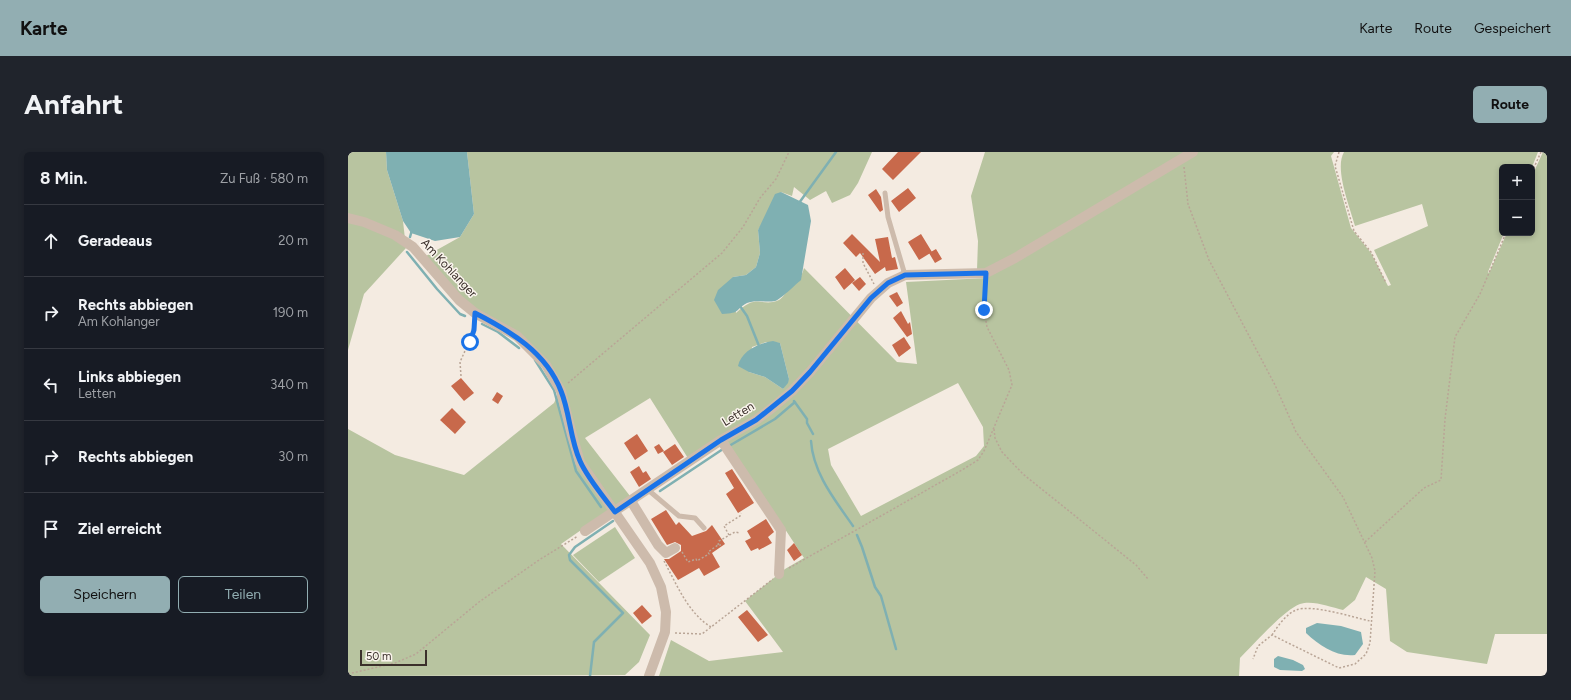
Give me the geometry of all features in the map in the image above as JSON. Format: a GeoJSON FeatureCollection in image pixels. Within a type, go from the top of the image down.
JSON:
{"type":"FeatureCollection","features":[{"type":"Feature","properties":{"kind":"street","name":"Letten"},"geometry":{"type":"LineString","coordinates":[[585,531],[721,440],[756,420],[792,391],[810,372],[878,291],[905,275],[986,273],[1015,258],[1194,152]]}},
{"type":"Feature","properties":{"kind":"street","name":"Am Kohlanger"},"geometry":{"type":"LineString","coordinates":[[348,218],[364,222],[395,235],[413,247],[427,262],[440,281],[459,300],[475,313],[517,336],[534,351],[546,365],[561,391],[580,462],[615,512]]}},
{"type":"Feature","properties":{"kind":"street"},"geometry":{"type":"LineString","coordinates":[[721,440],[781,530],[779,574]]}},
{"type":"Feature","properties":{"kind":"street"},"geometry":{"type":"LineString","coordinates":[[631,501],[658,545],[666,553],[675,548]]}},
{"type":"Feature","properties":{"kind":"street"},"geometry":{"type":"LineString","coordinates":[[615,512],[650,563],[656,575],[664,602],[665,632],[649,676]]}},
{"type":"Feature","properties":{"kind":"lane"},"geometry":{"type":"LineString","coordinates":[[885,193],[889,223],[905,275]]}},
{"type":"Feature","properties":{"kind":"lane"},"geometry":{"type":"LineString","coordinates":[[647,489],[678,516],[695,518],[704,528]]}},
{"type":"Feature","properties":{"kind":"path"},"geometry":{"type":"LineString","coordinates":[[561,391],[651,311],[722,253],[743,227],[760,198],[776,179],[789,152]]}},
{"type":"Feature","properties":{"kind":"path"},"geometry":{"type":"LineString","coordinates":[[1339,152],[1335,166],[1350,220],[1354,231],[1371,252],[1386,283]]}},
{"type":"Feature","properties":{"kind":"path"},"geometry":{"type":"LineString","coordinates":[[1535,165],[1541,152]]}},
{"type":"Feature","properties":{"kind":"path"},"geometry":{"type":"LineString","coordinates":[[1184,158],[1188,204],[1209,260],[1275,385],[1296,432],[1343,496],[1372,558],[1375,571],[1370,621],[1370,643],[1366,654],[1355,664],[1339,668],[1272,634]]}},
{"type":"Feature","properties":{"kind":"path"},"geometry":{"type":"LineString","coordinates":[[1365,542],[1424,488],[1441,480],[1445,420],[1455,337],[1480,294],[1505,236]]}},
{"type":"Feature","properties":{"kind":"path"},"geometry":{"type":"LineString","coordinates":[[863,253],[863,263],[878,291]]}},
{"type":"Feature","properties":{"kind":"path"},"geometry":{"type":"LineString","coordinates":[[665,632],[702,634],[779,574],[978,460],[984,451],[1012,385],[1009,370],[987,327],[984,310],[986,273]]}},
{"type":"Feature","properties":{"kind":"path"},"geometry":{"type":"LineString","coordinates":[[461,376],[460,362],[474,330],[475,313]]}},
{"type":"Feature","properties":{"kind":"path"},"geometry":{"type":"LineString","coordinates":[[993,427],[995,438],[1002,452],[1023,474],[1136,565],[1148,579]]}},
{"type":"Feature","properties":{"kind":"path"},"geometry":{"type":"LineString","coordinates":[[729,535],[724,526],[740,516],[742,513]]}},
{"type":"Feature","properties":{"kind":"path"},"geometry":{"type":"LineString","coordinates":[[348,674],[395,663],[416,654],[478,602],[538,560],[585,531]]}},
{"type":"Feature","properties":{"kind":"path"},"geometry":{"type":"LineString","coordinates":[[675,548],[678,546],[688,562],[696,559],[697,561],[709,554],[708,552],[729,535],[735,532],[740,534]]}},
{"type":"Feature","properties":{"kind":"path"},"geometry":{"type":"LineString","coordinates":[[658,545],[662,559],[685,601],[696,615],[711,627]]}},
{"type":"Feature","properties":{"kind":"path"},"geometry":{"type":"LineString","coordinates":[[1253,659],[1258,646],[1272,634],[1283,619],[1296,610],[1314,608],[1370,621]]}},
{"type":"Feature","properties":{"kind":"green space"},"geometry":{"type":"Polygon","coordinates":[[[348,152],[386,152],[387,170],[403,221],[406,248],[364,294],[348,350],[348,152]]]}},
{"type":"Feature","properties":{"kind":"green space"},"geometry":{"type":"Polygon","coordinates":[[[467,152],[872,152],[858,183],[850,195],[832,203],[826,191],[810,200],[794,187],[792,196],[781,192],[758,230],[760,253],[756,267],[746,275],[733,277],[736,313],[749,303],[773,302],[779,300],[799,280],[804,268],[897,362],[917,364],[906,282],[987,278],[977,270],[978,241],[971,196],[985,152],[1334,152],[1331,156],[1351,228],[1371,253],[1388,286],[1391,285],[1374,250],[1428,226],[1422,204],[1355,226],[1342,178],[1341,159],[1344,152],[1538,152],[1533,164],[1499,164],[1499,236],[1503,236],[1488,272],[1489,273],[1506,236],[1535,236],[1535,169],[1543,152],[1547,152],[1547,634],[1495,634],[1487,664],[1407,652],[1390,641],[1386,589],[1366,577],[1355,600],[1343,610],[1322,604],[1305,603],[1294,607],[1286,613],[1240,658],[1239,676],[659,676],[671,640],[709,661],[783,652],[745,601],[785,569],[804,558],[727,441],[691,463],[650,398],[585,438],[630,496],[561,544],[650,635],[639,662],[625,675],[348,676],[348,429],[395,455],[464,475],[554,403],[562,386],[550,365],[476,311],[452,289],[426,256],[460,237],[474,214],[467,152]],[[766,342],[752,347],[749,372],[765,377],[783,389],[789,379],[780,343],[766,342]],[[958,383],[828,449],[831,465],[861,516],[976,456],[984,446],[983,427],[958,383]]]}},
{"type":"Feature","properties":{"kind":"green space"},"geometry":{"type":"Polygon","coordinates":[[[615,527],[635,558],[599,582],[573,555],[615,527]]]}},
{"type":"Feature","properties":{"kind":"water"},"geometry":{"type":"Polygon","coordinates":[[[386,152],[467,152],[474,214],[460,237],[435,241],[411,233],[403,221],[387,170],[386,152]]]}},
{"type":"Feature","properties":{"kind":"water"},"geometry":{"type":"Polygon","coordinates":[[[781,192],[808,205],[811,221],[801,280],[775,301],[750,302],[743,305],[735,312],[722,314],[714,300],[718,290],[733,277],[746,275],[756,267],[760,253],[758,230],[775,194],[781,192]]]}},
{"type":"Feature","properties":{"kind":"water"},"geometry":{"type":"Polygon","coordinates":[[[773,341],[780,343],[789,379],[788,383],[783,389],[765,377],[749,372],[738,366],[743,356],[751,349],[773,341]]]}},
{"type":"Feature","properties":{"kind":"water"},"geometry":{"type":"Polygon","coordinates":[[[1317,623],[1341,626],[1361,632],[1363,644],[1355,655],[1341,654],[1329,650],[1306,633],[1306,628],[1317,623]]]}},
{"type":"Feature","properties":{"kind":"water"},"geometry":{"type":"Polygon","coordinates":[[[1278,656],[1293,660],[1303,665],[1305,669],[1302,671],[1280,670],[1274,667],[1274,659],[1278,656]]]}},
{"type":"Feature","properties":{"kind":"building"},"geometry":{"type":"Polygon","coordinates":[[[898,152],[921,152],[893,180],[882,169],[898,152]]]}},
{"type":"Feature","properties":{"kind":"building"},"geometry":{"type":"Polygon","coordinates":[[[908,188],[916,198],[899,212],[891,201],[908,188]]]}},
{"type":"Feature","properties":{"kind":"building"},"geometry":{"type":"Polygon","coordinates":[[[876,189],[881,197],[883,210],[880,212],[868,195],[876,189]]]}},
{"type":"Feature","properties":{"kind":"building"},"geometry":{"type":"Polygon","coordinates":[[[852,234],[880,262],[875,239],[888,237],[892,258],[895,257],[898,269],[886,271],[885,267],[875,274],[860,253],[856,257],[843,243],[852,234]]]}},
{"type":"Feature","properties":{"kind":"building"},"geometry":{"type":"Polygon","coordinates":[[[921,234],[932,252],[919,260],[908,242],[921,234]]]}},
{"type":"Feature","properties":{"kind":"building"},"geometry":{"type":"Polygon","coordinates":[[[936,249],[942,259],[935,263],[929,253],[936,249]]]}},
{"type":"Feature","properties":{"kind":"building"},"geometry":{"type":"Polygon","coordinates":[[[845,268],[855,280],[844,290],[835,277],[845,268]]]}},
{"type":"Feature","properties":{"kind":"building"},"geometry":{"type":"Polygon","coordinates":[[[860,277],[866,284],[859,291],[852,283],[860,277]]]}},
{"type":"Feature","properties":{"kind":"building"},"geometry":{"type":"Polygon","coordinates":[[[897,292],[903,303],[897,307],[889,296],[897,292]]]}},
{"type":"Feature","properties":{"kind":"building"},"geometry":{"type":"Polygon","coordinates":[[[901,311],[908,324],[910,322],[912,334],[907,337],[893,318],[901,311]]]}},
{"type":"Feature","properties":{"kind":"building"},"geometry":{"type":"Polygon","coordinates":[[[904,337],[911,348],[899,357],[892,345],[904,337]]]}},
{"type":"Feature","properties":{"kind":"building"},"geometry":{"type":"Polygon","coordinates":[[[461,378],[474,393],[464,401],[451,386],[461,378]]]}},
{"type":"Feature","properties":{"kind":"building"},"geometry":{"type":"Polygon","coordinates":[[[497,392],[503,396],[498,404],[492,400],[497,392]]]}},
{"type":"Feature","properties":{"kind":"building"},"geometry":{"type":"Polygon","coordinates":[[[452,408],[466,422],[455,434],[440,420],[452,408]]]}},
{"type":"Feature","properties":{"kind":"building"},"geometry":{"type":"Polygon","coordinates":[[[637,434],[648,451],[635,460],[624,443],[637,434]]]}},
{"type":"Feature","properties":{"kind":"building"},"geometry":{"type":"Polygon","coordinates":[[[659,444],[664,451],[658,454],[654,447],[659,444]]]}},
{"type":"Feature","properties":{"kind":"building"},"geometry":{"type":"Polygon","coordinates":[[[675,444],[684,457],[672,465],[663,452],[675,444]]]}},
{"type":"Feature","properties":{"kind":"building"},"geometry":{"type":"Polygon","coordinates":[[[639,466],[643,473],[646,471],[651,479],[639,487],[630,472],[639,466]]]}},
{"type":"Feature","properties":{"kind":"building"},"geometry":{"type":"Polygon","coordinates":[[[732,469],[754,503],[738,513],[726,494],[734,488],[725,473],[732,469]]]}},
{"type":"Feature","properties":{"kind":"building"},"geometry":{"type":"Polygon","coordinates":[[[666,510],[676,525],[679,522],[692,536],[706,531],[712,525],[725,544],[712,553],[720,567],[704,576],[699,568],[678,580],[664,559],[669,559],[681,551],[681,545],[675,542],[667,545],[651,519],[666,510]]]}},
{"type":"Feature","properties":{"kind":"building"},"geometry":{"type":"Polygon","coordinates":[[[766,519],[774,532],[768,537],[772,543],[759,550],[758,548],[751,551],[745,541],[751,538],[747,531],[766,519]]]}},
{"type":"Feature","properties":{"kind":"building"},"geometry":{"type":"Polygon","coordinates":[[[794,543],[802,555],[794,561],[787,550],[794,543]]]}},
{"type":"Feature","properties":{"kind":"building"},"geometry":{"type":"Polygon","coordinates":[[[642,605],[652,616],[642,624],[633,613],[642,605]]]}},
{"type":"Feature","properties":{"kind":"building"},"geometry":{"type":"Polygon","coordinates":[[[747,610],[768,635],[758,642],[738,617],[747,610]]]}},
{"type":"Feature","properties":{"kind":"waterway"},"geometry":{"type":"LineString","coordinates":[[799,203],[836,152]]}},
{"type":"Feature","properties":{"kind":"waterway"},"geometry":{"type":"LineString","coordinates":[[410,237],[412,230]]}},
{"type":"Feature","properties":{"kind":"waterway"},"geometry":{"type":"LineString","coordinates":[[407,252],[437,289],[460,314],[465,316]]}},
{"type":"Feature","properties":{"kind":"waterway"},"geometry":{"type":"LineString","coordinates":[[740,306],[747,316],[759,346]]}},
{"type":"Feature","properties":{"kind":"waterway"},"geometry":{"type":"LineString","coordinates":[[482,324],[498,332],[519,348]]}},
{"type":"Feature","properties":{"kind":"waterway"},"geometry":{"type":"LineString","coordinates":[[535,360],[554,390],[576,471],[601,507]]}},
{"type":"Feature","properties":{"kind":"waterway"},"geometry":{"type":"LineString","coordinates":[[794,401],[807,419],[807,423],[813,434]]}},
{"type":"Feature","properties":{"kind":"waterway"},"geometry":{"type":"LineString","coordinates":[[729,446],[775,419],[795,402]]}},
{"type":"Feature","properties":{"kind":"waterway"},"geometry":{"type":"LineString","coordinates":[[811,441],[820,475],[832,496],[853,526]]}},
{"type":"Feature","properties":{"kind":"waterway"},"geometry":{"type":"LineString","coordinates":[[660,491],[723,449]]}},
{"type":"Feature","properties":{"kind":"waterway"},"geometry":{"type":"LineString","coordinates":[[590,676],[594,642],[623,613],[570,560],[569,555],[575,547],[613,521]]}},
{"type":"Feature","properties":{"kind":"waterway"},"geometry":{"type":"LineString","coordinates":[[857,535],[875,587],[881,596],[896,649]]}},
{"type":"Feature","properties":{"kind":"route"},"geometry":{"type":"LineString","coordinates":[[470,342],[474,330],[475,313],[517,336],[534,351],[546,365],[561,391],[580,462],[615,512],[647,489],[721,440],[756,420],[772,408],[792,391],[810,372],[871,298],[888,283],[905,275],[986,273],[984,310]]}}]}
